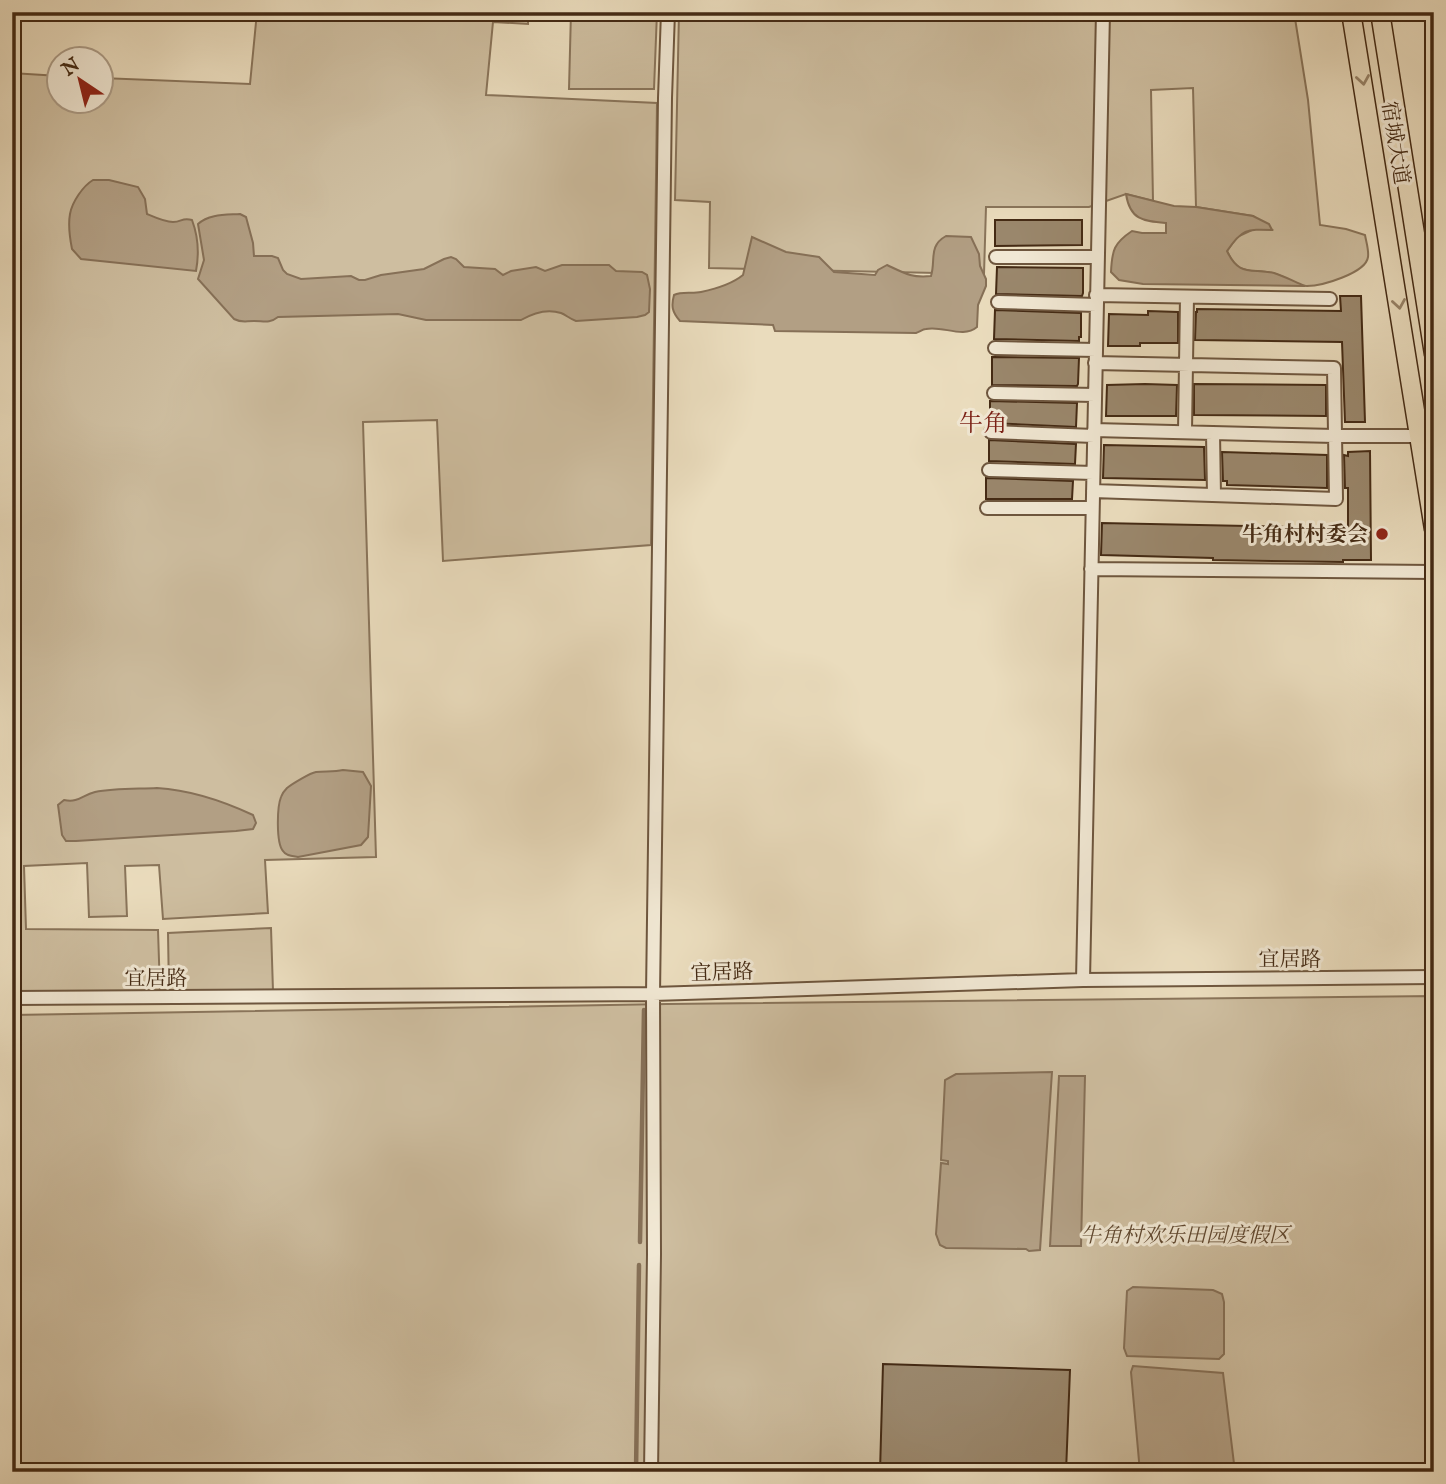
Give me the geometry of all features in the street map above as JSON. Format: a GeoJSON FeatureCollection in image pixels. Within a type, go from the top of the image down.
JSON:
{"type":"FeatureCollection","features":[{"type":"Feature","properties":{"kind":"main road","name":"宿城大道"},"geometry":{"type":"LineString","coordinates":[[1351,12],[1427,436],[1434,529]]}},
{"type":"Feature","properties":{"kind":"main road","name":"宿城大道"},"geometry":{"type":"LineString","coordinates":[[1380,12],[1434,354]]}},
{"type":"Feature","properties":{"kind":"street"},"geometry":{"type":"LineString","coordinates":[[651,1472],[653,994],[668,12]]}},
{"type":"Feature","properties":{"kind":"street"},"geometry":{"type":"LineString","coordinates":[[1083,980],[1103,12]]}},
{"type":"Feature","properties":{"kind":"street"},"geometry":{"type":"LineString","coordinates":[[996,257],[1097,257]]}},
{"type":"Feature","properties":{"kind":"street"},"geometry":{"type":"LineString","coordinates":[[1185,430],[1187,296]]}},
{"type":"Feature","properties":{"kind":"street"},"geometry":{"type":"LineString","coordinates":[[998,302],[1187,296],[1330,299]]}},
{"type":"Feature","properties":{"kind":"street"},"geometry":{"type":"LineString","coordinates":[[995,348],[1185,365],[1334,368],[1336,499],[1093,491]]}},
{"type":"Feature","properties":{"kind":"street"},"geometry":{"type":"LineString","coordinates":[[994,393],[1095,396]]}},
{"type":"Feature","properties":{"kind":"street"},"geometry":{"type":"LineString","coordinates":[[991,432],[1185,430],[1213,433],[1427,436]]}},
{"type":"Feature","properties":{"kind":"street"},"geometry":{"type":"LineString","coordinates":[[1213,433],[1214,495]]}},
{"type":"Feature","properties":{"kind":"street"},"geometry":{"type":"LineString","coordinates":[[989,470],[1093,473]]}},
{"type":"Feature","properties":{"kind":"street"},"geometry":{"type":"LineString","coordinates":[[987,508],[1092,508]]}},
{"type":"Feature","properties":{"kind":"street"},"geometry":{"type":"LineString","coordinates":[[1091,569],[1434,572]]}},
{"type":"Feature","properties":{"kind":"street","name":"宜居路"},"geometry":{"type":"LineString","coordinates":[[12,998],[653,994],[1083,980],[1434,977]]}},
{"type":"Feature","properties":{"kind":"green space"},"geometry":{"type":"Polygon","coordinates":[[[257,12],[528,12],[528,24],[493,22],[486,95],[657,103],[651,545],[443,561],[437,420],[363,422],[376,857],[265,860],[268,913],[163,919],[159,865],[125,866],[127,916],[89,917],[87,863],[24,866],[26,929],[158,930],[160,991],[12,993],[12,73],[46,75],[46,116],[116,116],[116,79],[250,84],[257,12]]]}},
{"type":"Feature","properties":{"kind":"green space"},"geometry":{"type":"Polygon","coordinates":[[[571,12],[657,12],[654,89],[569,89],[571,12]]]}},
{"type":"Feature","properties":{"kind":"green space"},"geometry":{"type":"Polygon","coordinates":[[[679,12],[1294,12],[1308,100],[1320,225],[1365,235],[1368,257],[1360,268],[1352,273],[1323,284],[1307,286],[1276,274],[1245,270],[1236,265],[1227,251],[1237,237],[1254,229],[1271,229],[1253,216],[1196,207],[1193,88],[1151,90],[1153,201],[1126,194],[1089,207],[986,207],[984,274],[709,268],[710,202],[675,200],[679,12]]]}},
{"type":"Feature","properties":{"kind":"green space"},"geometry":{"type":"Polygon","coordinates":[[[271,928],[273,991],[169,992],[168,933],[271,928]]]}},
{"type":"Feature","properties":{"kind":"green space","name":"牛角村欢乐田园度假区"},"geometry":{"type":"Polygon","coordinates":[[[1434,996],[1434,1472],[12,1472],[12,1015],[667,1004],[1434,996]]]}},
{"type":"Feature","properties":{"kind":"shaded area"},"geometry":{"type":"Polygon","coordinates":[[[93,180],[109,180],[138,187],[145,199],[147,214],[153,217],[170,222],[192,220],[196,232],[196,271],[81,259],[72,249],[70,214],[78,195],[93,180]]]}},
{"type":"Feature","properties":{"kind":"shaded area"},"geometry":{"type":"Polygon","coordinates":[[[1126,194],[1174,206],[1253,216],[1269,224],[1272,230],[1250,230],[1241,234],[1227,251],[1241,268],[1274,273],[1305,286],[1143,284],[1119,280],[1111,272],[1113,253],[1121,239],[1132,231],[1166,233],[1166,223],[1144,220],[1134,214],[1126,194]]]}},
{"type":"Feature","properties":{"kind":"shaded area"},"geometry":{"type":"Polygon","coordinates":[[[240,214],[246,217],[254,256],[278,258],[287,274],[301,279],[351,276],[365,280],[424,269],[451,257],[464,267],[495,269],[503,275],[536,267],[545,271],[562,265],[609,265],[616,271],[642,272],[647,275],[650,289],[649,312],[637,317],[576,321],[561,313],[545,311],[521,320],[426,320],[398,314],[278,317],[266,322],[239,321],[234,319],[198,279],[204,260],[198,224],[212,217],[240,214]]]}},
{"type":"Feature","properties":{"kind":"shaded area"},"geometry":{"type":"Polygon","coordinates":[[[946,236],[971,237],[986,279],[978,305],[977,327],[965,332],[932,328],[916,333],[775,331],[773,325],[680,321],[673,309],[674,295],[712,289],[729,284],[743,275],[752,237],[786,252],[819,257],[834,272],[875,275],[887,265],[908,274],[931,276],[935,249],[946,236]]]}},
{"type":"Feature","properties":{"kind":"shaded area"},"geometry":{"type":"Polygon","coordinates":[[[343,770],[363,772],[371,786],[368,837],[361,845],[298,857],[289,856],[283,851],[279,841],[281,796],[287,788],[313,773],[343,770]]]}},
{"type":"Feature","properties":{"kind":"shaded area"},"geometry":{"type":"Polygon","coordinates":[[[157,788],[182,791],[218,801],[253,815],[256,823],[253,829],[236,831],[76,841],[66,841],[62,835],[58,805],[64,800],[77,800],[102,791],[157,788]]]}},
{"type":"Feature","properties":{"kind":"shaded area"},"geometry":{"type":"Polygon","coordinates":[[[1052,1072],[1040,1250],[946,1248],[940,1245],[936,1234],[941,1163],[948,1164],[948,1161],[941,1160],[945,1080],[956,1074],[1052,1072]]]}},
{"type":"Feature","properties":{"kind":"shaded area"},"geometry":{"type":"Polygon","coordinates":[[[1059,1076],[1085,1076],[1081,1246],[1050,1246],[1059,1076]]]}},
{"type":"Feature","properties":{"kind":"shaded area"},"geometry":{"type":"Polygon","coordinates":[[[1133,1287],[1213,1290],[1222,1294],[1224,1354],[1219,1359],[1127,1356],[1124,1348],[1127,1291],[1133,1287]]]}},
{"type":"Feature","properties":{"kind":"shaded area"},"geometry":{"type":"Polygon","coordinates":[[[1133,1366],[1223,1373],[1235,1472],[1140,1472],[1131,1372],[1133,1366]]]}},
{"type":"Feature","properties":{"kind":"building"},"geometry":{"type":"Polygon","coordinates":[[[995,220],[1082,220],[1082,245],[995,246],[995,220]]]}},
{"type":"Feature","properties":{"kind":"building"},"geometry":{"type":"Polygon","coordinates":[[[997,267],[1083,268],[1083,293],[1082,296],[996,294],[997,267]]]}},
{"type":"Feature","properties":{"kind":"building"},"geometry":{"type":"Polygon","coordinates":[[[1340,296],[1361,296],[1365,422],[1345,422],[1342,342],[1195,340],[1197,309],[1341,311],[1340,296]]]}},
{"type":"Feature","properties":{"kind":"building"},"geometry":{"type":"Polygon","coordinates":[[[995,310],[1081,313],[1081,337],[1079,341],[994,339],[995,310]]]}},
{"type":"Feature","properties":{"kind":"building"},"geometry":{"type":"Polygon","coordinates":[[[1148,311],[1178,312],[1178,343],[1108,346],[1109,314],[1148,315],[1148,311]]]}},
{"type":"Feature","properties":{"kind":"building"},"geometry":{"type":"Polygon","coordinates":[[[992,357],[1079,358],[1078,384],[992,385],[992,357]]]}},
{"type":"Feature","properties":{"kind":"building"},"geometry":{"type":"Polygon","coordinates":[[[1194,384],[1326,385],[1326,416],[1194,415],[1194,384]]]}},
{"type":"Feature","properties":{"kind":"building"},"geometry":{"type":"Polygon","coordinates":[[[1107,385],[1177,385],[1176,416],[1106,416],[1107,385]]]}},
{"type":"Feature","properties":{"kind":"building"},"geometry":{"type":"Polygon","coordinates":[[[990,401],[1077,403],[1076,427],[990,423],[990,401]]]}},
{"type":"Feature","properties":{"kind":"building"},"geometry":{"type":"Polygon","coordinates":[[[989,440],[1076,444],[1075,464],[989,461],[989,440]]]}},
{"type":"Feature","properties":{"kind":"building"},"geometry":{"type":"Polygon","coordinates":[[[1104,445],[1204,447],[1205,480],[1103,478],[1104,445]]]}},
{"type":"Feature","properties":{"kind":"building"},"geometry":{"type":"Polygon","coordinates":[[[1370,451],[1371,560],[1213,560],[1101,555],[1102,523],[1348,528],[1348,488],[1345,488],[1344,455],[1348,456],[1348,452],[1370,451]]]}},
{"type":"Feature","properties":{"kind":"building"},"geometry":{"type":"Polygon","coordinates":[[[1222,452],[1327,455],[1327,488],[1227,485],[1227,481],[1223,481],[1222,452]]]}},
{"type":"Feature","properties":{"kind":"building"},"geometry":{"type":"Polygon","coordinates":[[[986,478],[1073,481],[1072,499],[986,499],[986,478]]]}},
{"type":"Feature","properties":{"kind":"building"},"geometry":{"type":"Polygon","coordinates":[[[883,1364],[1070,1370],[1066,1472],[880,1472],[883,1364]]]}},
{"type":"Feature","properties":{"kind":"waterway"},"geometry":{"type":"LineString","coordinates":[[640,1242],[644,1010]]}},
{"type":"Feature","properties":{"kind":"waterway"},"geometry":{"type":"LineString","coordinates":[[636,1472],[639,1265]]}},
{"type":"Feature","properties":{"kind":"place","name":"牛角村村委会"},"geometry":{"type":"Point","coordinates":[1382,534]}},
{"type":"Feature","properties":{"kind":"district","name":"牛角"},"geometry":{"type":"Point","coordinates":[983,423]}}]}
